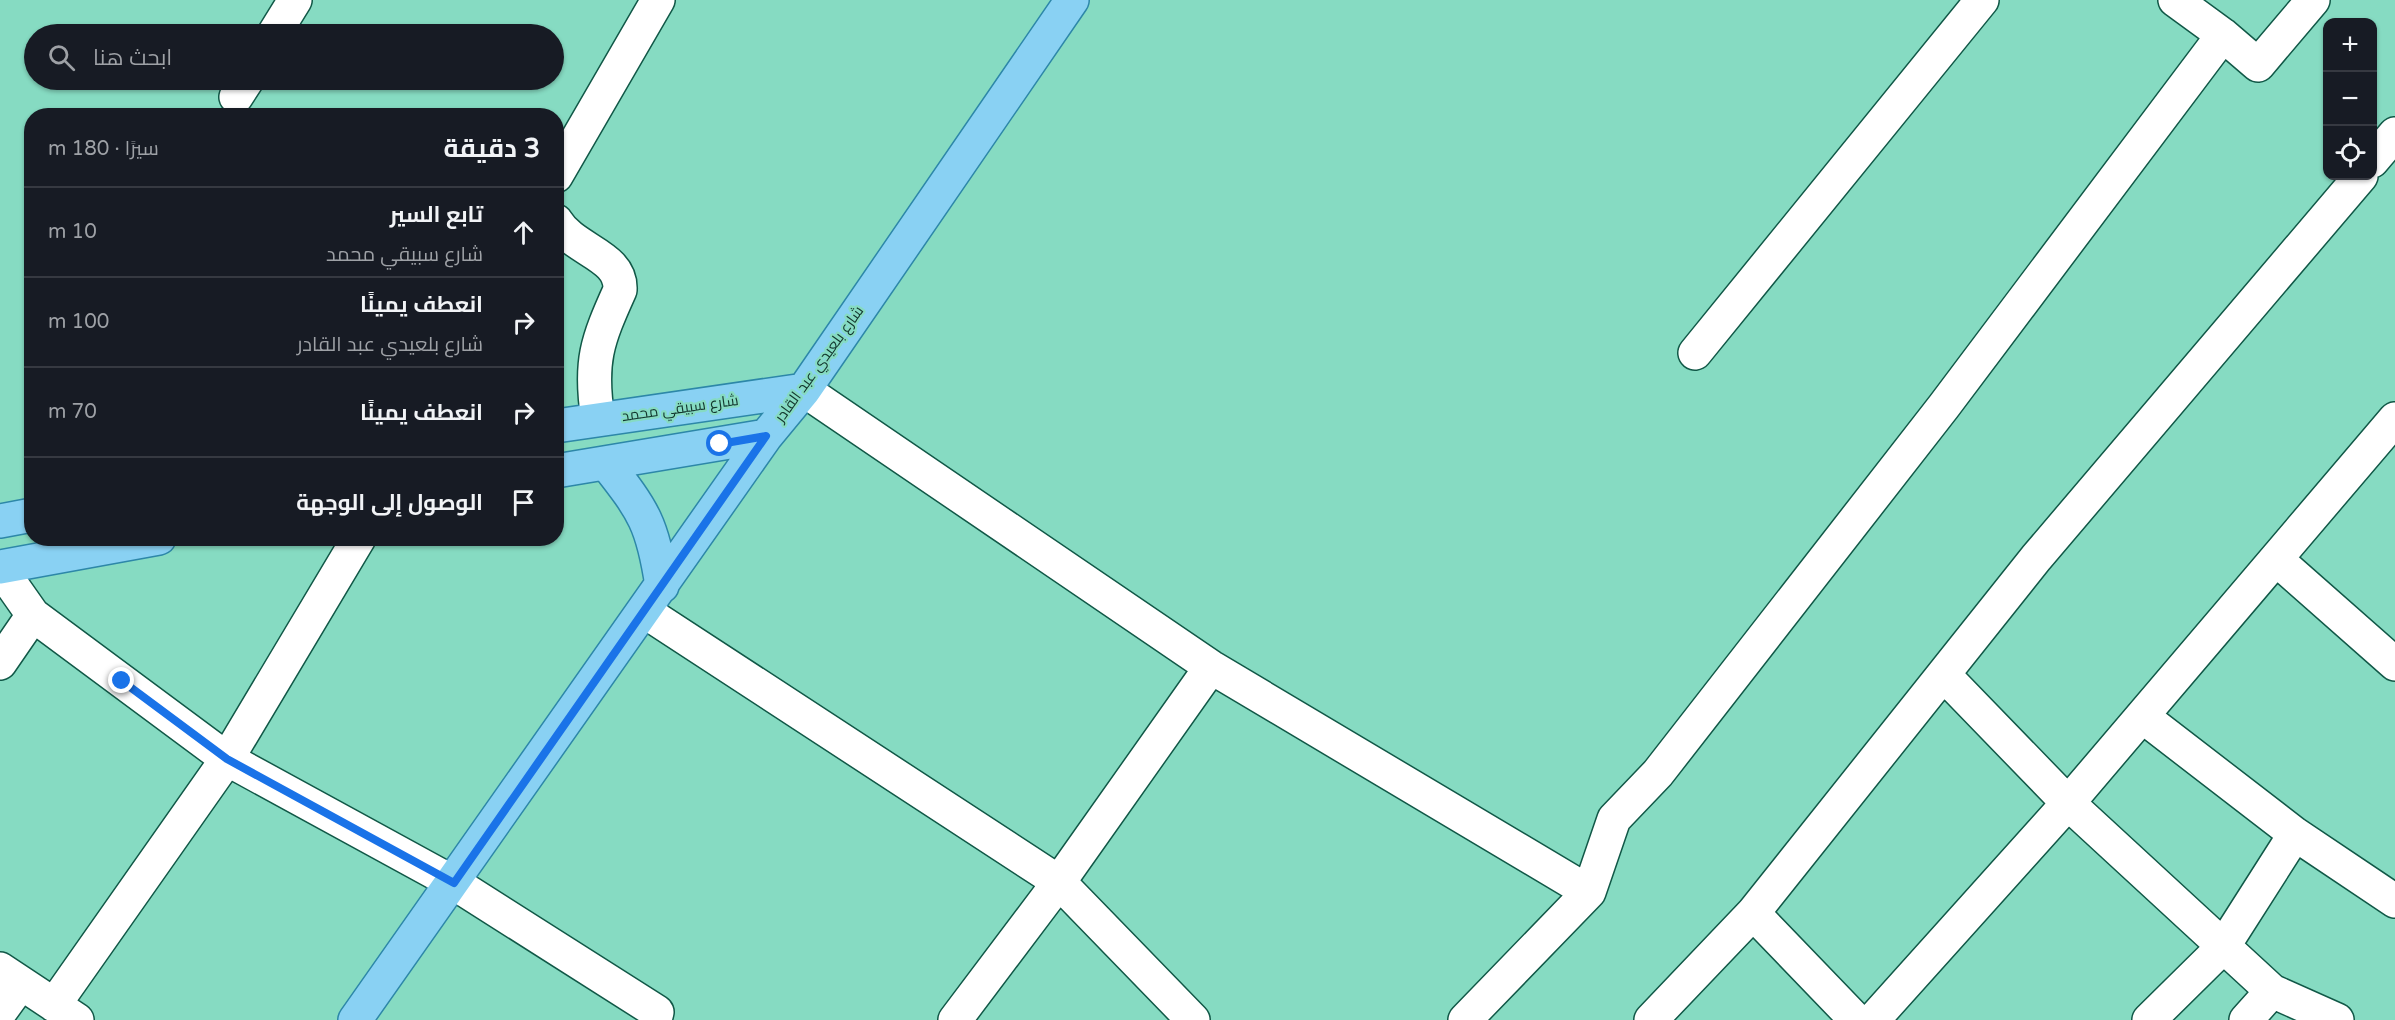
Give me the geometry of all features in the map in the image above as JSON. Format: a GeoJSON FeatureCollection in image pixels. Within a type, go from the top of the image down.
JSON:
{"type":"FeatureCollection","features":[{"type":"Feature","properties":{"kind":"main road","name":"شارع بلعيدي عبد القادر"},"geometry":{"type":"LineString","coordinates":[[356,1020],[766,436],[804,390],[1072,0]]}},
{"type":"Feature","properties":{"kind":"main road","name":"شارع سبيقي محمد"},"geometry":{"type":"LineString","coordinates":[[564,425],[804,390]]}},
{"type":"Feature","properties":{"kind":"main road"},"geometry":{"type":"LineString","coordinates":[[564,470],[766,436]]}},
{"type":"Feature","properties":{"kind":"main road"},"geometry":{"type":"LineString","coordinates":[[606,463],[640,507],[648,523],[657,555],[653,599]]}},
{"type":"Feature","properties":{"kind":"main road"},"geometry":{"type":"LineString","coordinates":[[0,521],[24,516]]}},
{"type":"Feature","properties":{"kind":"main road"},"geometry":{"type":"LineString","coordinates":[[0,568],[117,546]]}},
{"type":"Feature","properties":{"kind":"street"},"geometry":{"type":"LineString","coordinates":[[280,24],[295,0]]}},
{"type":"Feature","properties":{"kind":"street"},"geometry":{"type":"LineString","coordinates":[[564,162],[658,0]]}},
{"type":"Feature","properties":{"kind":"street"},"geometry":{"type":"LineString","coordinates":[[1695,353],[1982,0]]}},
{"type":"Feature","properties":{"kind":"street"},"geometry":{"type":"LineString","coordinates":[[2175,0],[2223,35],[2258,65],[2313,0]]}},
{"type":"Feature","properties":{"kind":"street"},"geometry":{"type":"LineString","coordinates":[[1465,1020],[1589,891],[1614,819],[1658,773],[1944,406],[2223,35]]}},
{"type":"Feature","properties":{"kind":"street"},"geometry":{"type":"LineString","coordinates":[[2377,156],[2395,134]]}},
{"type":"Feature","properties":{"kind":"street"},"geometry":{"type":"LineString","coordinates":[[1651,1020],[1753,913],[2044,549],[2358,180]]}},
{"type":"Feature","properties":{"kind":"street"},"geometry":{"type":"LineString","coordinates":[[564,234],[613,265],[621,281],[620,290],[597,345],[593,392],[598,419]]}},
{"type":"Feature","properties":{"kind":"street"},"geometry":{"type":"LineString","coordinates":[[804,390],[1211,667],[1589,891]]}},
{"type":"Feature","properties":{"kind":"street"},"geometry":{"type":"LineString","coordinates":[[1873,1020],[2068,803],[2395,419]]}},
{"type":"Feature","properties":{"kind":"street"},"geometry":{"type":"LineString","coordinates":[[0,1012],[10,976],[65,1012],[227,759],[354,546]]}},
{"type":"Feature","properties":{"kind":"street"},"geometry":{"type":"LineString","coordinates":[[2276,559],[2395,664]]}},
{"type":"Feature","properties":{"kind":"street"},"geometry":{"type":"LineString","coordinates":[[0,568],[33,615],[227,759],[454,883],[657,1012],[656,1020]]}},
{"type":"Feature","properties":{"kind":"street"},"geometry":{"type":"LineString","coordinates":[[653,599],[1059,882],[1193,1020]]}},
{"type":"Feature","properties":{"kind":"street"},"geometry":{"type":"LineString","coordinates":[[0,663],[33,615]]}},
{"type":"Feature","properties":{"kind":"street"},"geometry":{"type":"LineString","coordinates":[[956,1020],[1059,882],[1211,667]]}},
{"type":"Feature","properties":{"kind":"street"},"geometry":{"type":"LineString","coordinates":[[1944,675],[2068,803],[2272,991],[2337,1020]]}},
{"type":"Feature","properties":{"kind":"street"},"geometry":{"type":"LineString","coordinates":[[2142,716],[2295,834],[2395,901]]}},
{"type":"Feature","properties":{"kind":"street"},"geometry":{"type":"LineString","coordinates":[[2149,1020],[2223,947],[2295,834]]}},
{"type":"Feature","properties":{"kind":"street"},"geometry":{"type":"LineString","coordinates":[[1753,913],[1856,1020]]}},
{"type":"Feature","properties":{"kind":"street"},"geometry":{"type":"LineString","coordinates":[[2246,1020],[2272,991]]}},
{"type":"Feature","properties":{"kind":"route"},"geometry":{"type":"LineString","coordinates":[[122,681],[227,759],[454,883],[766,436],[720,444]]}}]}
